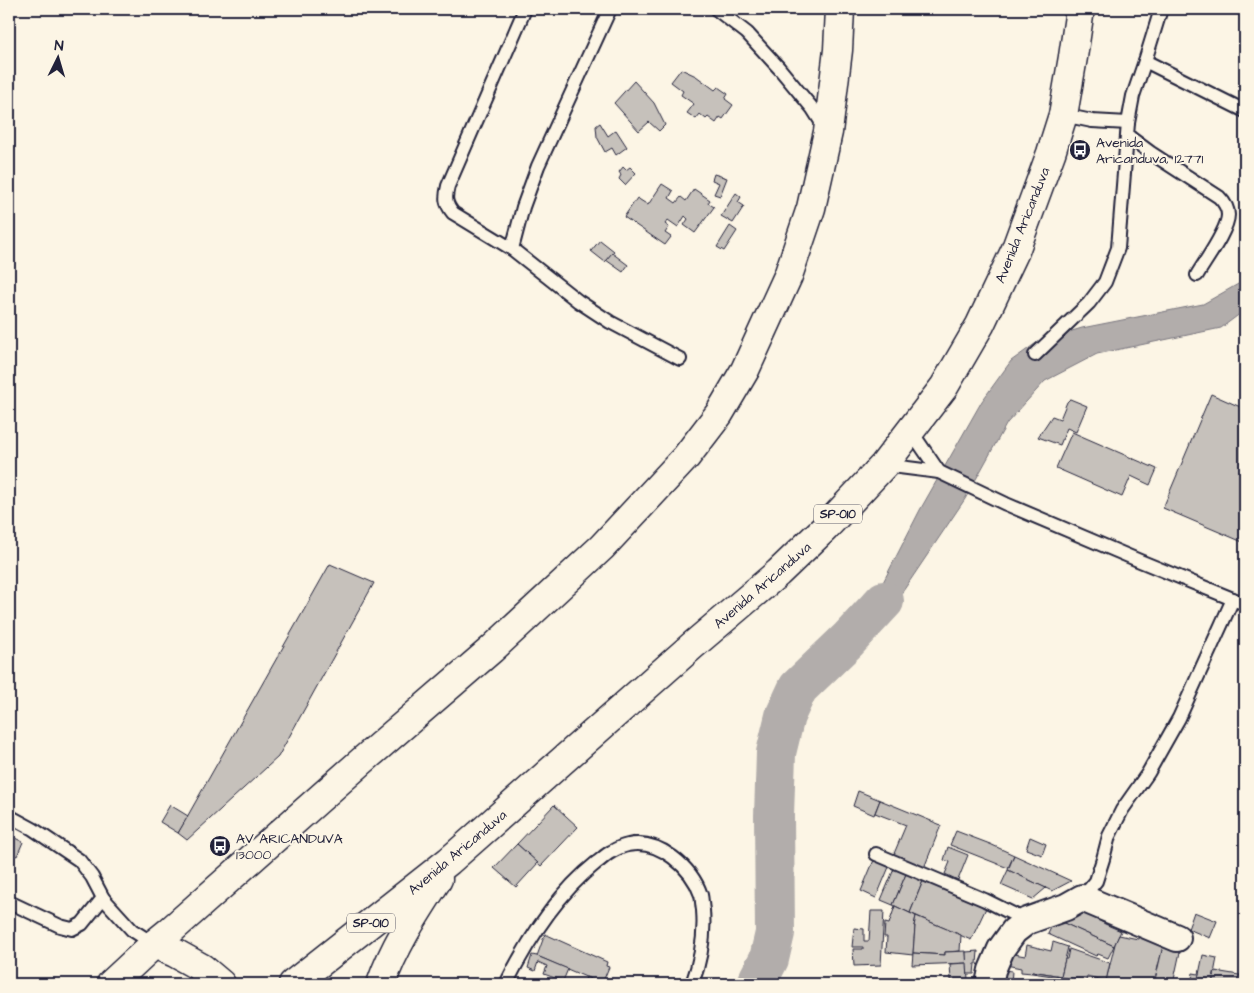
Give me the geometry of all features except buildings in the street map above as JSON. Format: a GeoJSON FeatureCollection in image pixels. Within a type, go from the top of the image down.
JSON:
{"type":"FeatureCollection","features":[{"type":"Feature","properties":{"kind":"main road"},"geometry":{"type":"LineString","coordinates":[[111,984],[362,761],[492,649],[602,547],[686,458],[719,414],[745,370],[788,276],[811,208],[828,132],[838,50],[840,9]]}},
{"type":"Feature","properties":{"kind":"main road"},"geometry":{"type":"LineString","coordinates":[[838,50],[847,9]]}},
{"type":"Feature","properties":{"kind":"main road"},"geometry":{"type":"LineString","coordinates":[[1067,9],[1074,57]]}},
{"type":"Feature","properties":{"kind":"main road","name":"Avenida Aricanduva"},"geometry":{"type":"LineString","coordinates":[[293,984],[450,861],[692,646],[778,573],[825,528],[884,465],[944,387],[980,325],[1015,250],[1063,115],[1074,57],[1080,9]]}},
{"type":"Feature","properties":{"kind":"main road"},"geometry":{"type":"LineString","coordinates":[[381,984],[405,930],[450,861]]}},
{"type":"Feature","properties":{"kind":"main road"},"geometry":{"type":"LineString","coordinates":[[154,944],[202,968],[221,984]]}},
{"type":"Feature","properties":{"kind":"street"},"geometry":{"type":"LineString","coordinates":[[989,984],[992,970],[1001,949],[1014,931],[1027,920],[1066,907],[1082,898],[1177,938]]}},
{"type":"Feature","properties":{"kind":"lane"},"geometry":{"type":"LineString","coordinates":[[525,9],[448,186],[446,196],[448,205],[453,213],[512,249],[578,302],[610,322],[680,360]]}},
{"type":"Feature","properties":{"kind":"lane"},"geometry":{"type":"LineString","coordinates":[[512,249],[523,208],[538,166],[610,9]]}},
{"type":"Feature","properties":{"kind":"lane"},"geometry":{"type":"LineString","coordinates":[[716,9],[747,33],[779,68],[813,109],[828,132]]}},
{"type":"Feature","properties":{"kind":"lane"},"geometry":{"type":"LineString","coordinates":[[1035,355],[1089,303],[1105,282],[1118,248],[1128,130],[1133,96],[1162,9]]}},
{"type":"Feature","properties":{"kind":"lane"},"geometry":{"type":"LineString","coordinates":[[1145,61],[1245,112]]}},
{"type":"Feature","properties":{"kind":"lane"},"geometry":{"type":"LineString","coordinates":[[1063,115],[1128,130],[1151,153],[1219,197],[1225,204],[1228,214],[1226,227],[1197,275]]}},
{"type":"Feature","properties":{"kind":"lane"},"geometry":{"type":"LineString","coordinates":[[911,431],[940,473]]}},
{"type":"Feature","properties":{"kind":"lane"},"geometry":{"type":"LineString","coordinates":[[884,465],[940,473],[1006,504],[1245,604]]}},
{"type":"Feature","properties":{"kind":"lane"},"geometry":{"type":"LineString","coordinates":[[1082,898],[1096,881],[1104,859],[1109,836],[1122,810],[1148,773],[1179,718],[1233,599]]}},
{"type":"Feature","properties":{"kind":"lane"},"geometry":{"type":"LineString","coordinates":[[9,816],[33,829],[79,860],[92,876],[103,898],[132,930],[154,944]]}},
{"type":"Feature","properties":{"kind":"lane"},"geometry":{"type":"LineString","coordinates":[[506,984],[520,955],[553,906],[585,872],[610,852],[629,844],[647,845],[664,851],[679,862],[692,877],[701,896],[704,921],[703,938],[700,961],[692,984]]}},
{"type":"Feature","properties":{"kind":"lane"},"geometry":{"type":"LineString","coordinates":[[876,854],[985,900],[1027,920]]}},
{"type":"Feature","properties":{"kind":"lane"},"geometry":{"type":"LineString","coordinates":[[9,902],[60,926],[72,929],[82,924],[103,898]]}},
{"type":"Feature","properties":{"kind":"shaded area"},"geometry":{"type":"Polygon","coordinates":[[[1245,277],[1245,310],[1221,328],[1097,354],[1045,381],[1007,423],[965,499],[897,600],[874,624],[848,640],[876,596],[920,510],[982,401],[1011,361],[1039,341],[1082,328],[1203,304],[1240,283],[1245,277]]]}},
{"type":"Feature","properties":{"kind":"waterway"},"geometry":{"type":"LineString","coordinates":[[758,984],[759,978],[769,959],[775,933],[774,816],[776,753],[785,716],[798,688],[848,640],[884,601]]}},
{"type":"Feature","properties":{"kind":"place","name":"Avenida Aricanduva, 12771"},"geometry":{"type":"Point","coordinates":[1080,150]}},
{"type":"Feature","properties":{"kind":"place","name":"AV ARICANDUVA 13000"},"geometry":{"type":"Point","coordinates":[220,846]}}]}
